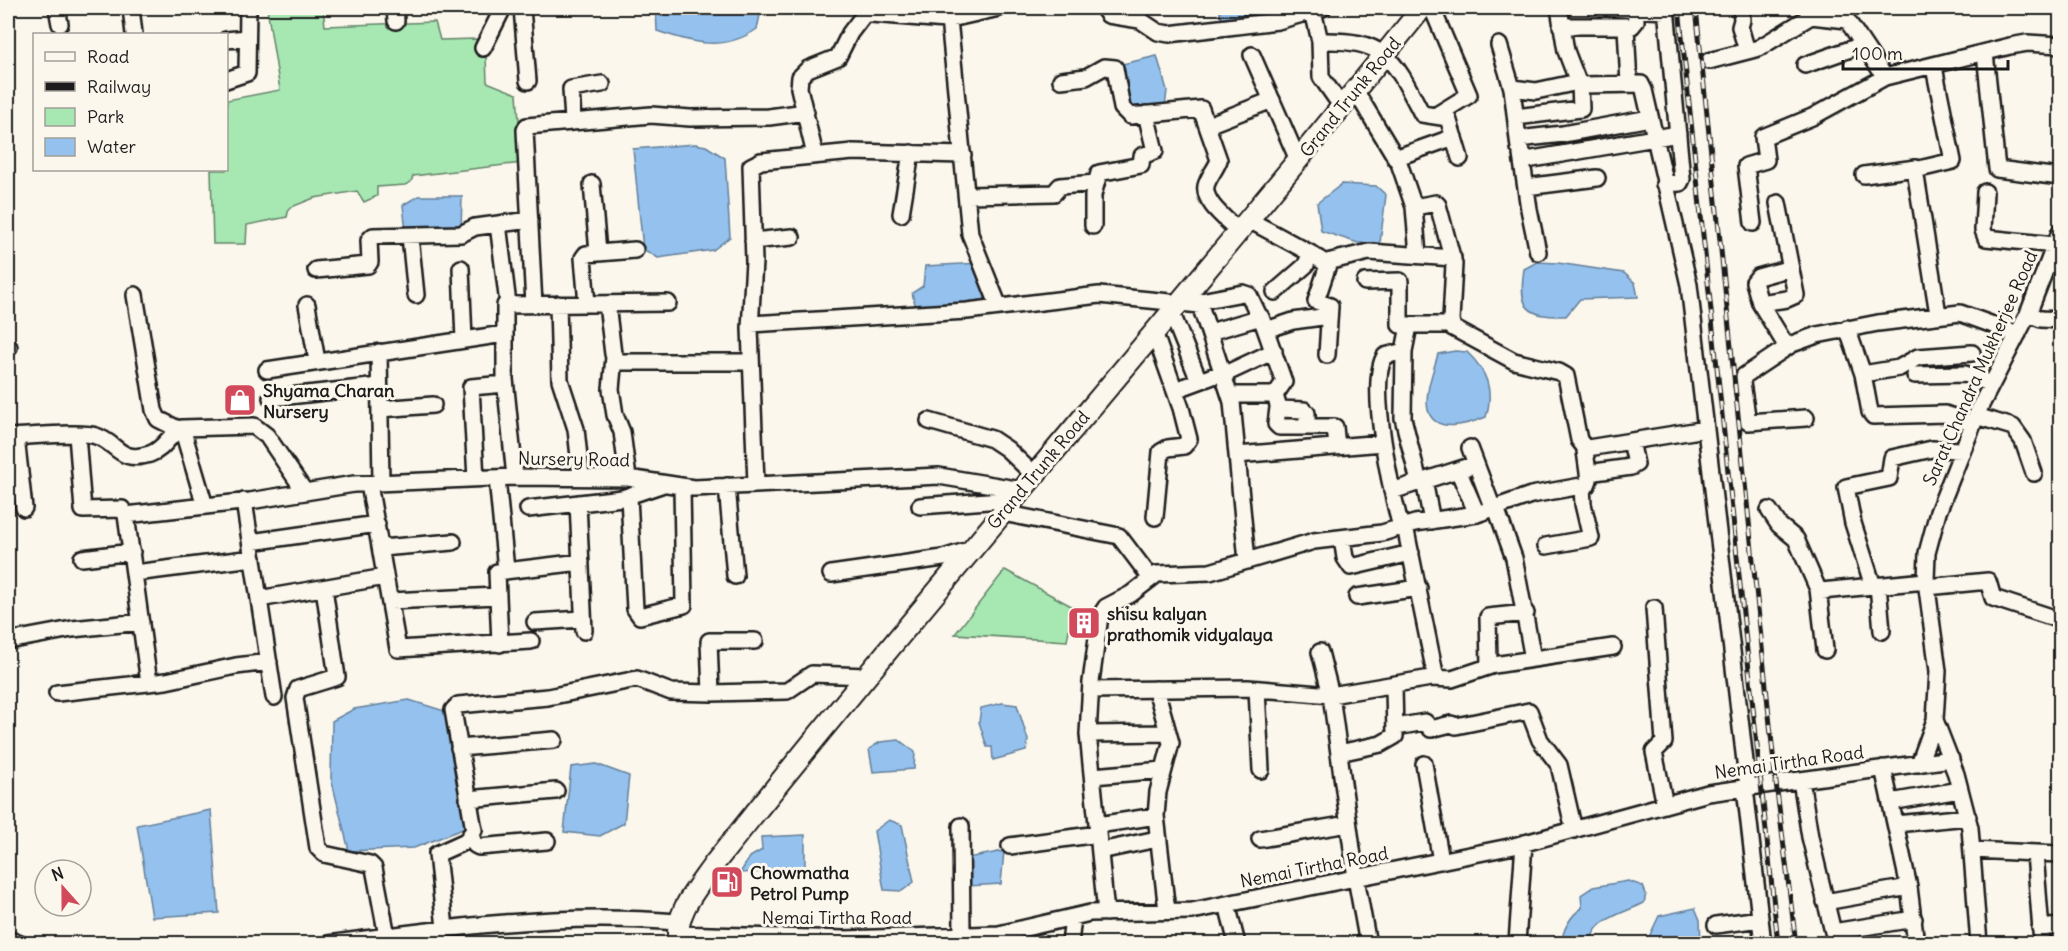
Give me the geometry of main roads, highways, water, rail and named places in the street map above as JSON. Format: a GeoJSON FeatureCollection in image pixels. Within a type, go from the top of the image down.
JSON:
{"type":"FeatureCollection","features":[{"type":"Feature","properties":{"kind":"main road","name":"Grand Trunk Road"},"geometry":{"type":"LineString","coordinates":[[677,933],[684,906],[714,864],[1018,494],[1154,332],[1180,305],[1422,8]]}},
{"type":"Feature","properties":{"kind":"water"},"geometry":{"type":"Polygon","coordinates":[[[656,8],[756,8],[760,15],[757,29],[745,36],[733,41],[708,43],[683,39],[657,31],[656,8]]]}},
{"type":"Feature","properties":{"kind":"water"},"geometry":{"type":"Polygon","coordinates":[[[1219,8],[1307,8],[1283,19],[1222,22],[1219,8]]]}},
{"type":"Feature","properties":{"kind":"water"},"geometry":{"type":"Polygon","coordinates":[[[1157,56],[1167,90],[1165,108],[1128,109],[1118,65],[1157,56]]]}},
{"type":"Feature","properties":{"kind":"water"},"geometry":{"type":"Polygon","coordinates":[[[695,144],[706,146],[725,158],[730,237],[713,250],[658,258],[643,249],[633,149],[695,144]]]}},
{"type":"Feature","properties":{"kind":"water"},"geometry":{"type":"Polygon","coordinates":[[[1342,184],[1376,186],[1386,195],[1380,243],[1358,243],[1321,231],[1317,203],[1342,184]]]}},
{"type":"Feature","properties":{"kind":"water"},"geometry":{"type":"Polygon","coordinates":[[[418,196],[462,196],[461,232],[406,232],[403,205],[418,196]]]}},
{"type":"Feature","properties":{"kind":"water"},"geometry":{"type":"Polygon","coordinates":[[[1537,262],[1624,273],[1635,283],[1638,297],[1580,299],[1566,316],[1542,315],[1528,308],[1524,302],[1522,283],[1524,269],[1537,262]]]}},
{"type":"Feature","properties":{"kind":"water"},"geometry":{"type":"Polygon","coordinates":[[[980,263],[989,279],[983,304],[917,311],[912,293],[923,286],[925,266],[980,263]]]}},
{"type":"Feature","properties":{"kind":"water"},"geometry":{"type":"Polygon","coordinates":[[[1455,351],[1467,352],[1480,366],[1487,382],[1489,398],[1486,417],[1453,426],[1438,423],[1432,418],[1428,410],[1427,397],[1438,354],[1455,351]]]}},
{"type":"Feature","properties":{"kind":"water"},"geometry":{"type":"Polygon","coordinates":[[[409,700],[451,713],[465,828],[414,848],[349,851],[331,778],[332,721],[354,709],[409,700]]]}},
{"type":"Feature","properties":{"kind":"water"},"geometry":{"type":"Polygon","coordinates":[[[1002,703],[1017,705],[1028,740],[1026,751],[993,760],[992,747],[987,747],[979,722],[981,708],[1002,703]]]}},
{"type":"Feature","properties":{"kind":"water"},"geometry":{"type":"Polygon","coordinates":[[[899,740],[915,752],[914,769],[873,772],[869,749],[880,742],[899,740]]]}},
{"type":"Feature","properties":{"kind":"water"},"geometry":{"type":"Polygon","coordinates":[[[596,764],[629,776],[624,823],[600,836],[564,832],[571,767],[596,764]]]}},
{"type":"Feature","properties":{"kind":"water"},"geometry":{"type":"Polygon","coordinates":[[[211,810],[219,913],[152,917],[137,825],[211,810]]]}},
{"type":"Feature","properties":{"kind":"water"},"geometry":{"type":"Polygon","coordinates":[[[889,820],[902,825],[914,882],[902,891],[884,890],[874,831],[889,820]]]}},
{"type":"Feature","properties":{"kind":"water"},"geometry":{"type":"Polygon","coordinates":[[[805,835],[805,870],[740,873],[750,857],[762,850],[761,837],[805,835]]]}},
{"type":"Feature","properties":{"kind":"water"},"geometry":{"type":"Polygon","coordinates":[[[1004,851],[1001,884],[968,886],[967,858],[1004,851]]]}},
{"type":"Feature","properties":{"kind":"water"},"geometry":{"type":"Polygon","coordinates":[[[1628,881],[1643,886],[1646,894],[1644,903],[1603,922],[1593,935],[1591,943],[1562,943],[1568,923],[1582,908],[1581,895],[1593,887],[1628,881]]]}},
{"type":"Feature","properties":{"kind":"water"},"geometry":{"type":"Polygon","coordinates":[[[1695,908],[1700,920],[1701,943],[1652,943],[1649,937],[1659,916],[1695,908]]]}},
{"type":"Feature","properties":{"kind":"railway"},"geometry":{"type":"LineString","coordinates":[[1679,8],[1778,944]]}},
{"type":"Feature","properties":{"kind":"railway"},"geometry":{"type":"LineString","coordinates":[[1696,8],[1776,783],[1796,944]]}},
{"type":"Feature","properties":{"kind":"place","name":"Shyama Charan Nursery"},"geometry":{"type":"Point","coordinates":[240,400]}},
{"type":"Feature","properties":{"kind":"place","name":"shisu kalyan prathomik vidyalaya"},"geometry":{"type":"Point","coordinates":[1084,623]}},
{"type":"Feature","properties":{"kind":"place","name":"Chowmatha Petrol Pump"},"geometry":{"type":"Point","coordinates":[727,882]}}]}
